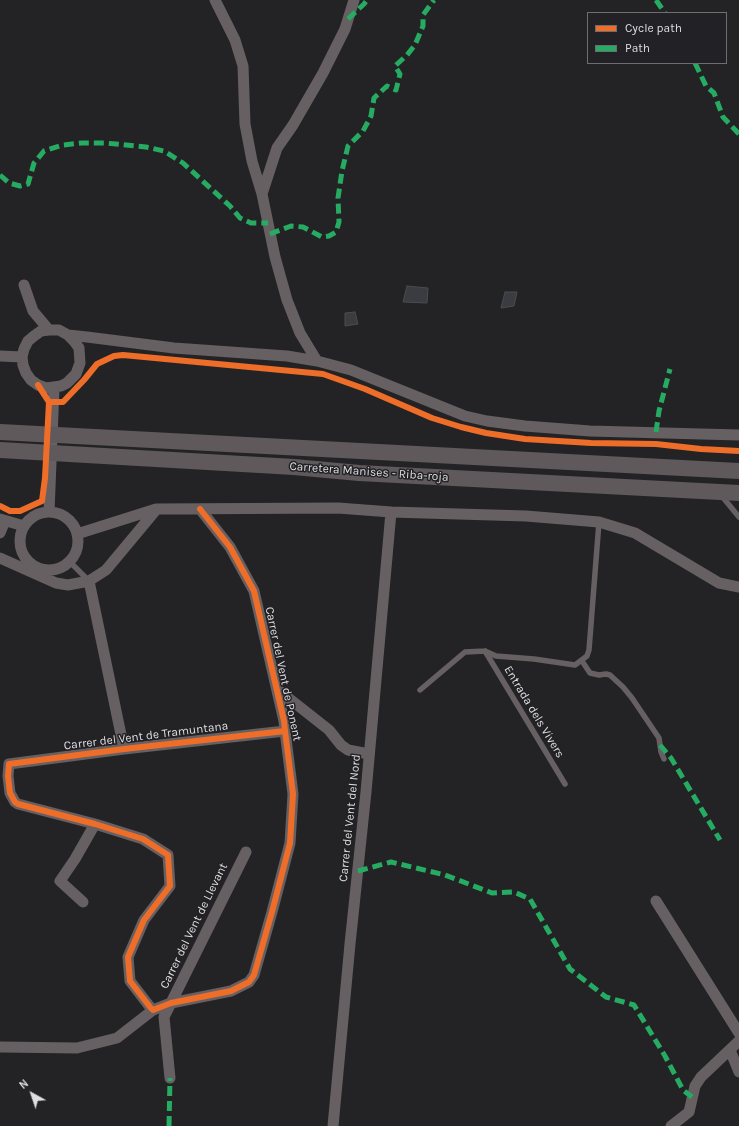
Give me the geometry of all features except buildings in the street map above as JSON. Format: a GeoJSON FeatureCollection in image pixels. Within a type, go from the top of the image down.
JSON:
{"type":"FeatureCollection","features":[{"type":"Feature","properties":{"kind":"main road","name":"Carretera Manises - Riba-roja"},"geometry":{"type":"LineString","coordinates":[[0,432],[739,471]]}},
{"type":"Feature","properties":{"kind":"main road","name":"Carretera Manises - Riba-roja"},"geometry":{"type":"LineString","coordinates":[[0,450],[294,467],[359,474],[739,493]]}},
{"type":"Feature","properties":{"kind":"street"},"geometry":{"type":"LineString","coordinates":[[215,0],[235,40],[243,66],[245,124],[252,161],[262,194],[275,257],[287,300],[300,333],[317,361]]}},
{"type":"Feature","properties":{"kind":"street"},"geometry":{"type":"LineString","coordinates":[[262,194],[277,148],[293,125],[345,29],[354,0]]}},
{"type":"Feature","properties":{"kind":"street"},"geometry":{"type":"LineString","coordinates":[[24,285],[33,311],[49,330]]}},
{"type":"Feature","properties":{"kind":"street"},"geometry":{"type":"LineString","coordinates":[[68,334],[79,348],[80,363],[76,374],[72,379],[67,384],[54,388],[42,386],[31,380],[26,373],[22,357],[28,341],[41,332],[59,330],[68,334],[174,348],[287,356],[317,361],[351,370],[465,416],[487,421],[525,426],[590,431],[739,435]]}},
{"type":"Feature","properties":{"kind":"street"},"geometry":{"type":"LineString","coordinates":[[0,356],[22,357]]}},
{"type":"Feature","properties":{"kind":"street"},"geometry":{"type":"LineString","coordinates":[[49,512],[54,388]]}},
{"type":"Feature","properties":{"kind":"street"},"geometry":{"type":"LineString","coordinates":[[77,534],[156,509],[338,508],[391,512],[526,516],[599,522],[636,533],[719,583],[739,587]]}},
{"type":"Feature","properties":{"kind":"street"},"geometry":{"type":"LineString","coordinates":[[0,558],[56,583],[68,585],[89,582],[106,570],[156,509]]}},
{"type":"Feature","properties":{"kind":"street","name":"Carrer del Vent de Ponent"},"geometry":{"type":"LineString","coordinates":[[171,1003],[231,991],[249,982],[254,975],[290,843],[293,794],[286,731],[254,591],[230,547],[200,509]]}},
{"type":"Feature","properties":{"kind":"street"},"geometry":{"type":"LineString","coordinates":[[49,512],[67,518],[73,525],[77,534],[78,542],[77,550],[70,562],[61,568],[51,570],[40,569],[31,564],[24,556],[20,546],[20,536],[24,526],[35,516],[49,512]]}},
{"type":"Feature","properties":{"kind":"street","name":"Carrer del Vent del Nord"},"geometry":{"type":"LineString","coordinates":[[332,1126],[370,754],[391,512]]}},
{"type":"Feature","properties":{"kind":"street"},"geometry":{"type":"LineString","coordinates":[[0,532],[3,520],[24,526]]}},
{"type":"Feature","properties":{"kind":"street"},"geometry":{"type":"LineString","coordinates":[[89,582],[124,749]]}},
{"type":"Feature","properties":{"kind":"street"},"geometry":{"type":"LineString","coordinates":[[277,689],[329,730],[341,745],[348,750],[370,754]]}},
{"type":"Feature","properties":{"kind":"street","name":"Carrer del Vent de Tramuntana"},"geometry":{"type":"LineString","coordinates":[[95,824],[15,802],[10,793],[8,776],[9,764],[124,749],[286,731]]}},
{"type":"Feature","properties":{"kind":"street"},"geometry":{"type":"LineString","coordinates":[[83,902],[60,881],[75,859],[95,824],[143,839],[168,855],[170,886],[144,920],[128,957],[130,982],[153,1010]]}},
{"type":"Feature","properties":{"kind":"street","name":"Carrer del Vent de Llevant"},"geometry":{"type":"LineString","coordinates":[[0,1047],[77,1048],[110,1040],[117,1038],[153,1010],[171,1003],[246,852]]}},
{"type":"Feature","properties":{"kind":"street"},"geometry":{"type":"LineString","coordinates":[[656,902],[739,1033]]}},
{"type":"Feature","properties":{"kind":"street"},"geometry":{"type":"LineString","coordinates":[[170,1078],[164,1017],[171,1003]]}},
{"type":"Feature","properties":{"kind":"street"},"geometry":{"type":"LineString","coordinates":[[671,1126],[689,1112],[695,1086],[701,1077],[739,1041]]}},
{"type":"Feature","properties":{"kind":"street"},"geometry":{"type":"LineString","coordinates":[[730,1050],[739,1072]]}},
{"type":"Feature","properties":{"kind":"lane"},"geometry":{"type":"LineString","coordinates":[[718,492],[739,517]]}},
{"type":"Feature","properties":{"kind":"lane"},"geometry":{"type":"LineString","coordinates":[[420,690],[465,652],[485,651],[496,656],[534,659],[574,665],[582,661],[587,656],[589,650],[599,522]]}},
{"type":"Feature","properties":{"kind":"lane"},"geometry":{"type":"LineString","coordinates":[[70,562],[89,582]]}},
{"type":"Feature","properties":{"kind":"lane","name":"Entrada dels Vivers"},"geometry":{"type":"LineString","coordinates":[[485,651],[565,784]]}},
{"type":"Feature","properties":{"kind":"lane"},"geometry":{"type":"LineString","coordinates":[[582,661],[590,673],[610,675],[623,687],[659,738],[661,752],[664,759]]}},
{"type":"Feature","properties":{"kind":"marked path"},"geometry":{"type":"LineString","coordinates":[[348,19],[367,0]]}},
{"type":"Feature","properties":{"kind":"marked path"},"geometry":{"type":"LineString","coordinates":[[270,234],[291,226],[303,227],[322,237],[329,236],[336,232],[339,222],[338,198],[348,146],[363,131],[371,116],[374,98],[387,86],[396,90],[400,74],[395,66],[415,45],[423,26],[423,15],[434,0]]}},
{"type":"Feature","properties":{"kind":"marked path"},"geometry":{"type":"LineString","coordinates":[[656,0],[664,12]]}},
{"type":"Feature","properties":{"kind":"marked path"},"geometry":{"type":"LineString","coordinates":[[695,64],[706,86],[714,93],[723,117],[739,134]]}},
{"type":"Feature","properties":{"kind":"marked path"},"geometry":{"type":"LineString","coordinates":[[0,175],[9,183],[20,186],[28,184],[34,163],[44,151],[63,145],[105,143],[146,147],[164,151],[183,163],[230,206],[240,218],[251,223],[268,223]]}},
{"type":"Feature","properties":{"kind":"marked path"},"geometry":{"type":"LineString","coordinates":[[656,432],[659,411],[670,369]]}},
{"type":"Feature","properties":{"kind":"marked path"},"geometry":{"type":"LineString","coordinates":[[660,745],[671,758],[720,840]]}},
{"type":"Feature","properties":{"kind":"marked path"},"geometry":{"type":"LineString","coordinates":[[358,871],[391,862],[445,875],[492,893],[514,892],[530,899],[570,969],[606,997],[634,1005],[665,1056],[683,1090],[692,1097]]}},
{"type":"Feature","properties":{"kind":"marked path"},"geometry":{"type":"LineString","coordinates":[[169,1126],[170,1078]]}},
{"type":"Feature","properties":{"kind":"cycle path"},"geometry":{"type":"LineString","coordinates":[[49,402],[63,402],[97,364],[114,356],[123,355],[323,374],[365,389],[432,418],[486,433],[525,439],[591,443],[656,444],[701,449],[739,451]]}},
{"type":"Feature","properties":{"kind":"cycle path"},"geometry":{"type":"LineString","coordinates":[[0,506],[10,511],[20,511],[42,501],[45,478],[49,402],[38,385]]}},
{"type":"Feature","properties":{"kind":"cycle path"},"geometry":{"type":"LineString","coordinates":[[200,509],[230,547],[254,591],[284,721],[293,794],[290,843],[254,975],[249,982],[231,991],[171,1003],[153,1010],[130,981],[128,957],[144,920],[170,886],[168,855],[143,839],[95,824],[18,804],[15,802],[10,793],[8,776],[9,764],[124,749],[285,731]]}}]}
